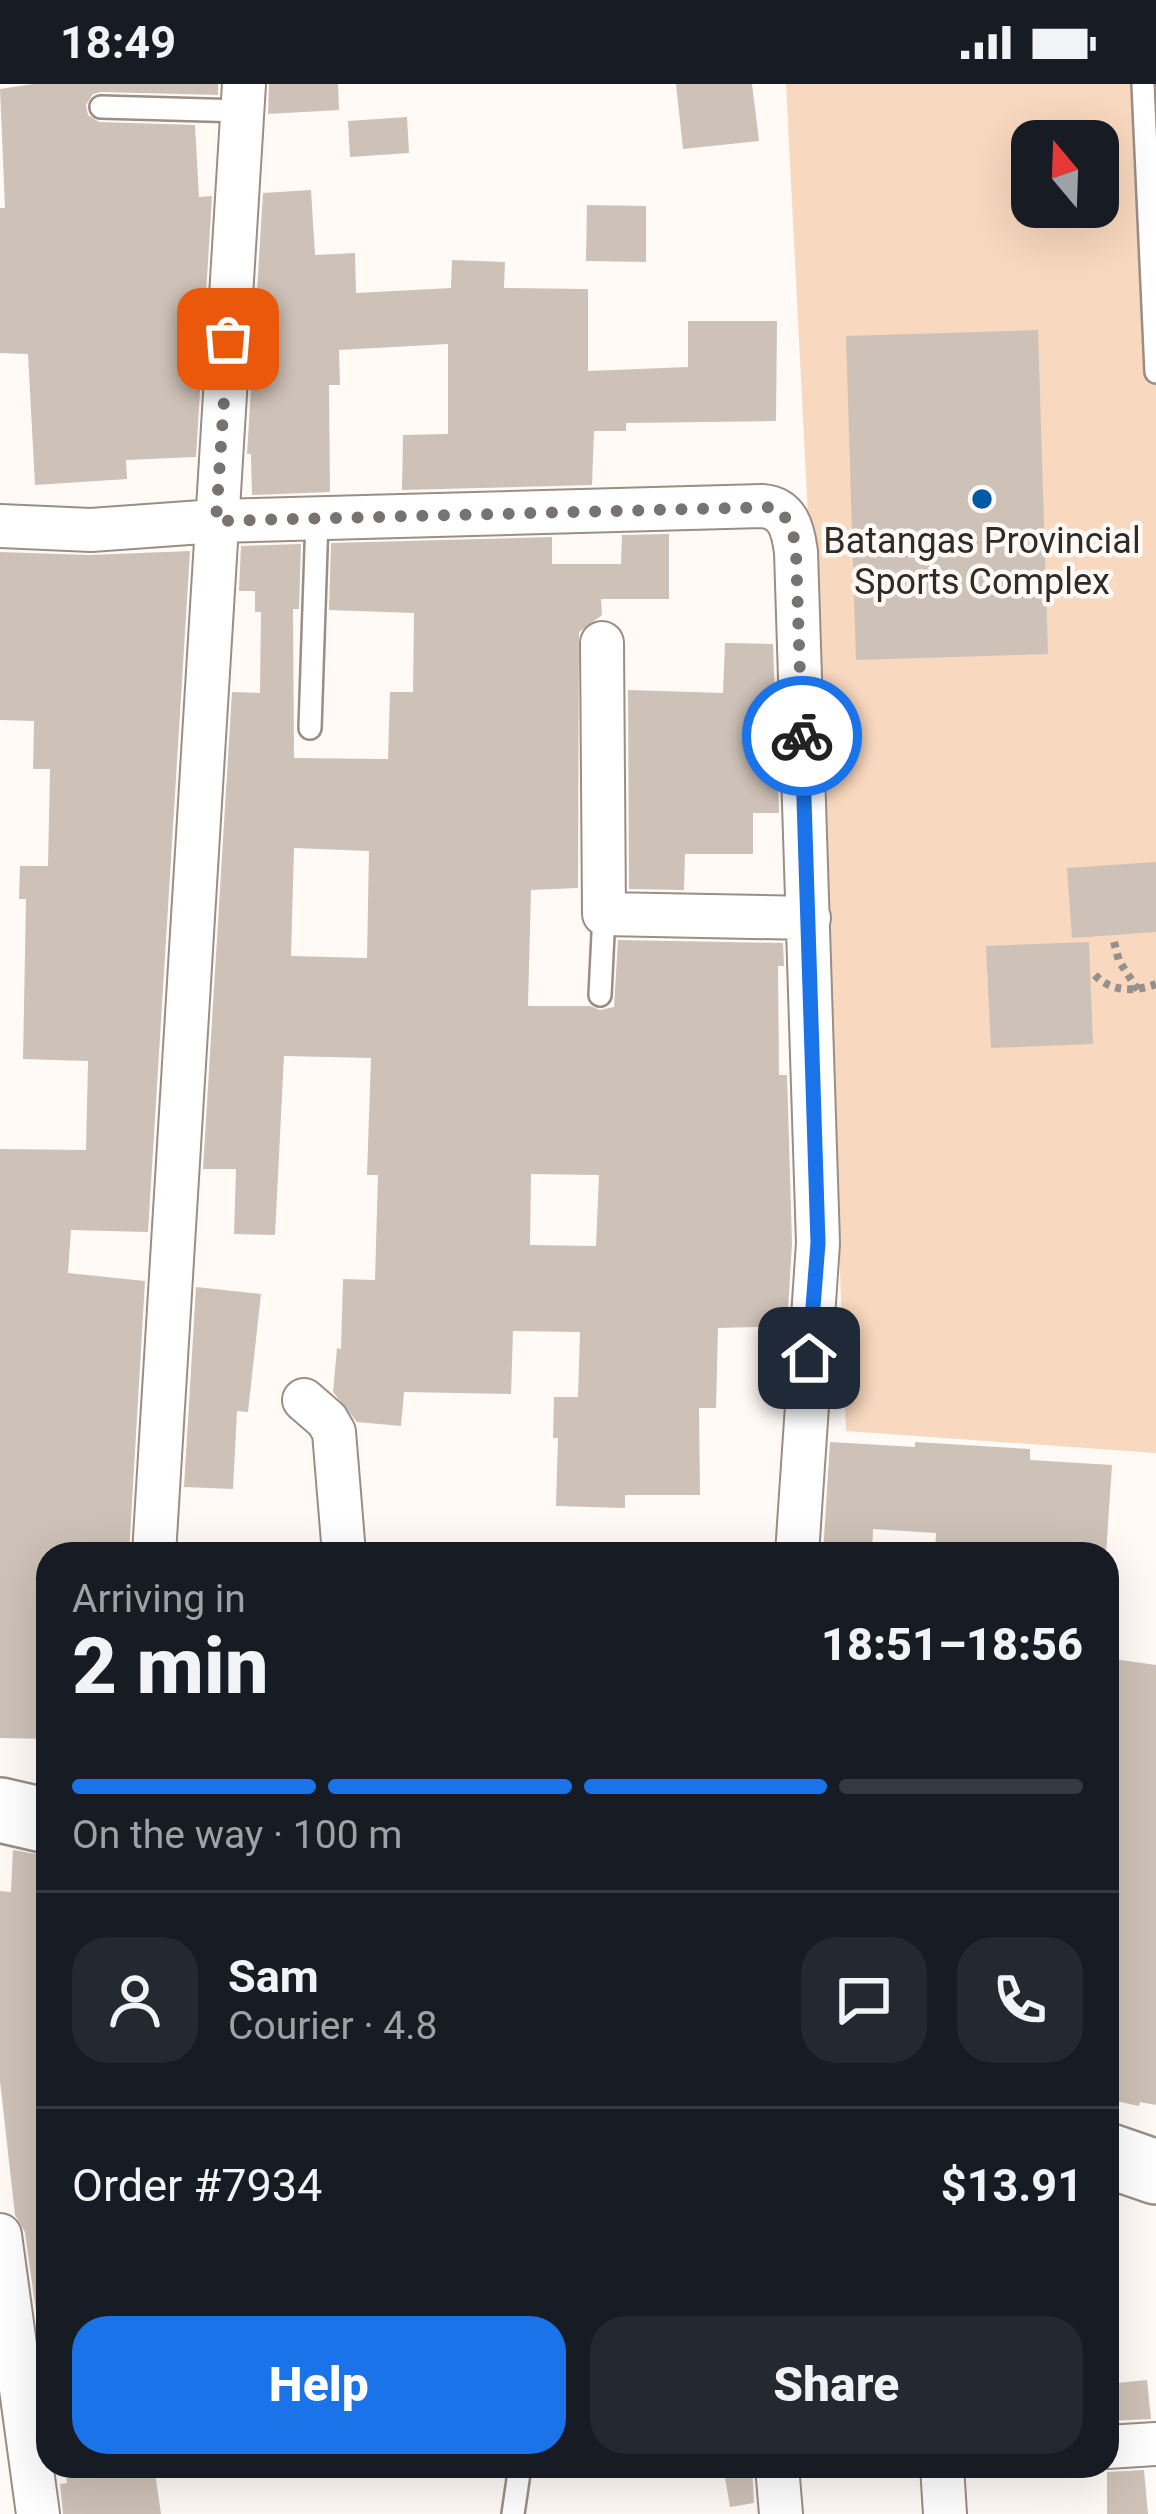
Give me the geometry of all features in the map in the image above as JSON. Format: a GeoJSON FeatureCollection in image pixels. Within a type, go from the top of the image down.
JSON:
{"type":"FeatureCollection","features":[{"type":"Feature","properties":{"kind":"main road"},"geometry":{"type":"LineString","coordinates":[[0,1810],[36,1818]]}},
{"type":"Feature","properties":{"kind":"main road"},"geometry":{"type":"LineString","coordinates":[[1119,2159],[1156,2172]]}},
{"type":"Feature","properties":{"kind":"street"},"geometry":{"type":"LineString","coordinates":[[155,1542],[243,98]]}},
{"type":"Feature","properties":{"kind":"street"},"geometry":{"type":"LineString","coordinates":[[0,526],[91,530],[216,521],[762,506],[784,514],[794,533],[796,552],[818,1243],[798,1542]]}},
{"type":"Feature","properties":{"kind":"street"},"geometry":{"type":"LineString","coordinates":[[602,643],[604,914],[808,918]]}},
{"type":"Feature","properties":{"kind":"street"},"geometry":{"type":"LineString","coordinates":[[304,1400],[334,1432],[343,1542]]}},
{"type":"Feature","properties":{"kind":"street"},"geometry":{"type":"LineString","coordinates":[[0,2235],[10,2380],[38,2514]]}},
{"type":"Feature","properties":{"kind":"street"},"geometry":{"type":"LineString","coordinates":[[1119,2446],[1156,2444]]}},
{"type":"Feature","properties":{"kind":"street"},"geometry":{"type":"LineString","coordinates":[[778,2478],[781,2514]]}},
{"type":"Feature","properties":{"kind":"street"},"geometry":{"type":"LineString","coordinates":[[942,2478],[944,2514]]}},
{"type":"Feature","properties":{"kind":"lane"},"geometry":{"type":"LineString","coordinates":[[1143,84],[1156,372]]}},
{"type":"Feature","properties":{"kind":"lane"},"geometry":{"type":"LineString","coordinates":[[101,107],[243,98]]}},
{"type":"Feature","properties":{"kind":"lane"},"geometry":{"type":"LineString","coordinates":[[310,728],[317,518]]}},
{"type":"Feature","properties":{"kind":"lane"},"geometry":{"type":"LineString","coordinates":[[600,995],[604,914]]}},
{"type":"Feature","properties":{"kind":"lane"},"geometry":{"type":"LineString","coordinates":[[513,2514],[518,2478]]}},
{"type":"Feature","properties":{"kind":"path"},"geometry":{"type":"LineString","coordinates":[[1114,942],[1119,961],[1139,991]]}},
{"type":"Feature","properties":{"kind":"path"},"geometry":{"type":"LineString","coordinates":[[1095,975],[1102,983],[1139,991],[1156,984]]}},
{"type":"Feature","properties":{"kind":"shaded area","name":"Batangas Provincial Sports Complex"},"geometry":{"type":"Polygon","coordinates":[[[786,84],[1156,84],[1156,1453],[846,1431],[822,791],[786,84]]]}},
{"type":"Feature","properties":{"kind":"building"},"geometry":{"type":"Polygon","coordinates":[[[33,84],[218,84],[218,95],[101,92],[93,94],[86,105],[88,115],[99,122],[195,125],[199,197],[212,196],[196,457],[126,460],[127,479],[35,485],[28,354],[0,353],[0,208],[5,208],[0,89],[33,84]]]}},
{"type":"Feature","properties":{"kind":"building"},"geometry":{"type":"Polygon","coordinates":[[[269,84],[338,84],[339,110],[268,114],[269,84]]]}},
{"type":"Feature","properties":{"kind":"building"},"geometry":{"type":"Polygon","coordinates":[[[676,84],[752,84],[759,141],[683,149],[676,84]]]}},
{"type":"Feature","properties":{"kind":"building"},"geometry":{"type":"Polygon","coordinates":[[[407,117],[409,153],[350,157],[348,121],[407,117]]]}},
{"type":"Feature","properties":{"kind":"building"},"geometry":{"type":"Polygon","coordinates":[[[311,190],[315,255],[355,253],[356,293],[451,288],[452,260],[505,262],[504,288],[588,289],[588,371],[688,367],[688,321],[777,321],[776,421],[626,423],[626,431],[594,431],[592,485],[402,490],[403,435],[448,434],[448,344],[339,350],[340,385],[329,385],[330,492],[252,495],[251,454],[247,454],[263,193],[311,190]]]}},
{"type":"Feature","properties":{"kind":"building"},"geometry":{"type":"Polygon","coordinates":[[[587,205],[646,206],[646,262],[586,261],[587,205]]]}},
{"type":"Feature","properties":{"kind":"building"},"geometry":{"type":"Polygon","coordinates":[[[1038,330],[1048,654],[856,660],[846,336],[1038,330]]]}},
{"type":"Feature","properties":{"kind":"building"},"geometry":{"type":"Polygon","coordinates":[[[669,534],[669,599],[601,599],[602,615],[579,632],[578,888],[531,890],[528,1006],[614,1007],[618,940],[783,943],[784,966],[778,966],[779,1075],[787,1075],[792,1243],[787,1326],[718,1328],[716,1408],[699,1408],[700,1495],[625,1495],[625,1508],[556,1506],[554,1397],[578,1397],[580,1332],[513,1331],[511,1394],[404,1392],[401,1426],[357,1422],[333,1392],[337,1348],[341,1349],[343,1279],[375,1280],[378,1175],[367,1175],[371,1058],[284,1056],[275,1235],[234,1234],[236,1169],[203,1169],[232,692],[260,693],[261,612],[255,612],[255,591],[239,591],[241,546],[301,544],[299,609],[293,609],[294,758],[388,759],[390,692],[413,692],[414,613],[329,610],[331,543],[552,537],[552,564],[621,564],[622,535],[669,534]],[[294,848],[291,956],[367,958],[369,851],[294,848]],[[531,1174],[530,1245],[596,1246],[599,1175],[531,1174]]]}},
{"type":"Feature","properties":{"kind":"building"},"geometry":{"type":"Polygon","coordinates":[[[190,551],[148,1232],[71,1230],[68,1273],[145,1281],[130,1542],[36,1542],[36,1739],[0,1738],[0,1149],[86,1150],[88,1061],[23,1059],[26,899],[19,899],[20,866],[48,866],[50,769],[33,769],[34,721],[0,720],[0,552],[190,551]]]}},
{"type":"Feature","properties":{"kind":"building"},"geometry":{"type":"Polygon","coordinates":[[[725,643],[773,644],[779,813],[753,813],[753,854],[685,854],[684,890],[629,889],[628,690],[723,693],[725,643]]]}},
{"type":"Feature","properties":{"kind":"building"},"geometry":{"type":"Polygon","coordinates":[[[1156,862],[1156,932],[1072,938],[1067,868],[1156,862]]]}},
{"type":"Feature","properties":{"kind":"building"},"geometry":{"type":"Polygon","coordinates":[[[1089,942],[1093,1044],[991,1048],[986,946],[1089,942]]]}},
{"type":"Feature","properties":{"kind":"building"},"geometry":{"type":"Polygon","coordinates":[[[196,1287],[261,1294],[248,1412],[237,1411],[233,1489],[184,1487],[196,1287]]]}},
{"type":"Feature","properties":{"kind":"building"},"geometry":{"type":"Polygon","coordinates":[[[830,1442],[1030,1449],[1030,1460],[1112,1465],[1107,1542],[936,1542],[936,1533],[873,1529],[872,1542],[824,1542],[830,1442]]]}},
{"type":"Feature","properties":{"kind":"building"},"geometry":{"type":"Polygon","coordinates":[[[1119,1660],[1156,1665],[1156,2105],[1140,2102],[1139,2106],[1119,2102],[1119,1660]]]}},
{"type":"Feature","properties":{"kind":"building"},"geometry":{"type":"Polygon","coordinates":[[[13,1850],[36,1854],[36,2311],[25,2232],[15,2215],[0,2081],[0,1891],[11,1892],[13,1850]]]}},
{"type":"Feature","properties":{"kind":"building"},"geometry":{"type":"Polygon","coordinates":[[[1147,2380],[1151,2419],[1119,2420],[1119,2383],[1147,2380]]]}},
{"type":"Feature","properties":{"kind":"building"},"geometry":{"type":"Polygon","coordinates":[[[1144,2470],[1148,2514],[1107,2514],[1107,2478],[1119,2478],[1119,2471],[1144,2470]]]}},
{"type":"Feature","properties":{"kind":"building"},"geometry":{"type":"Polygon","coordinates":[[[66,2478],[156,2478],[161,2514],[63,2514],[60,2484],[67,2483],[66,2478]]]}},
{"type":"Feature","properties":{"kind":"building"},"geometry":{"type":"Polygon","coordinates":[[[725,2478],[753,2478],[754,2503],[730,2507],[725,2478]]]}},
{"type":"Feature","properties":{"kind":"way so far"},"geometry":{"type":"LineString","coordinates":[[228,339],[216,521],[774,507],[784,514],[794,533],[802,736]]}},
{"type":"Feature","properties":{"kind":"place","name":"Batangas Provincial Sports Complex"},"geometry":{"type":"Point","coordinates":[982,499]}},
{"type":"Feature","properties":{"kind":"route"},"geometry":{"type":"LineString","coordinates":[[802,736],[818,1243],[809,1358]]}}]}
